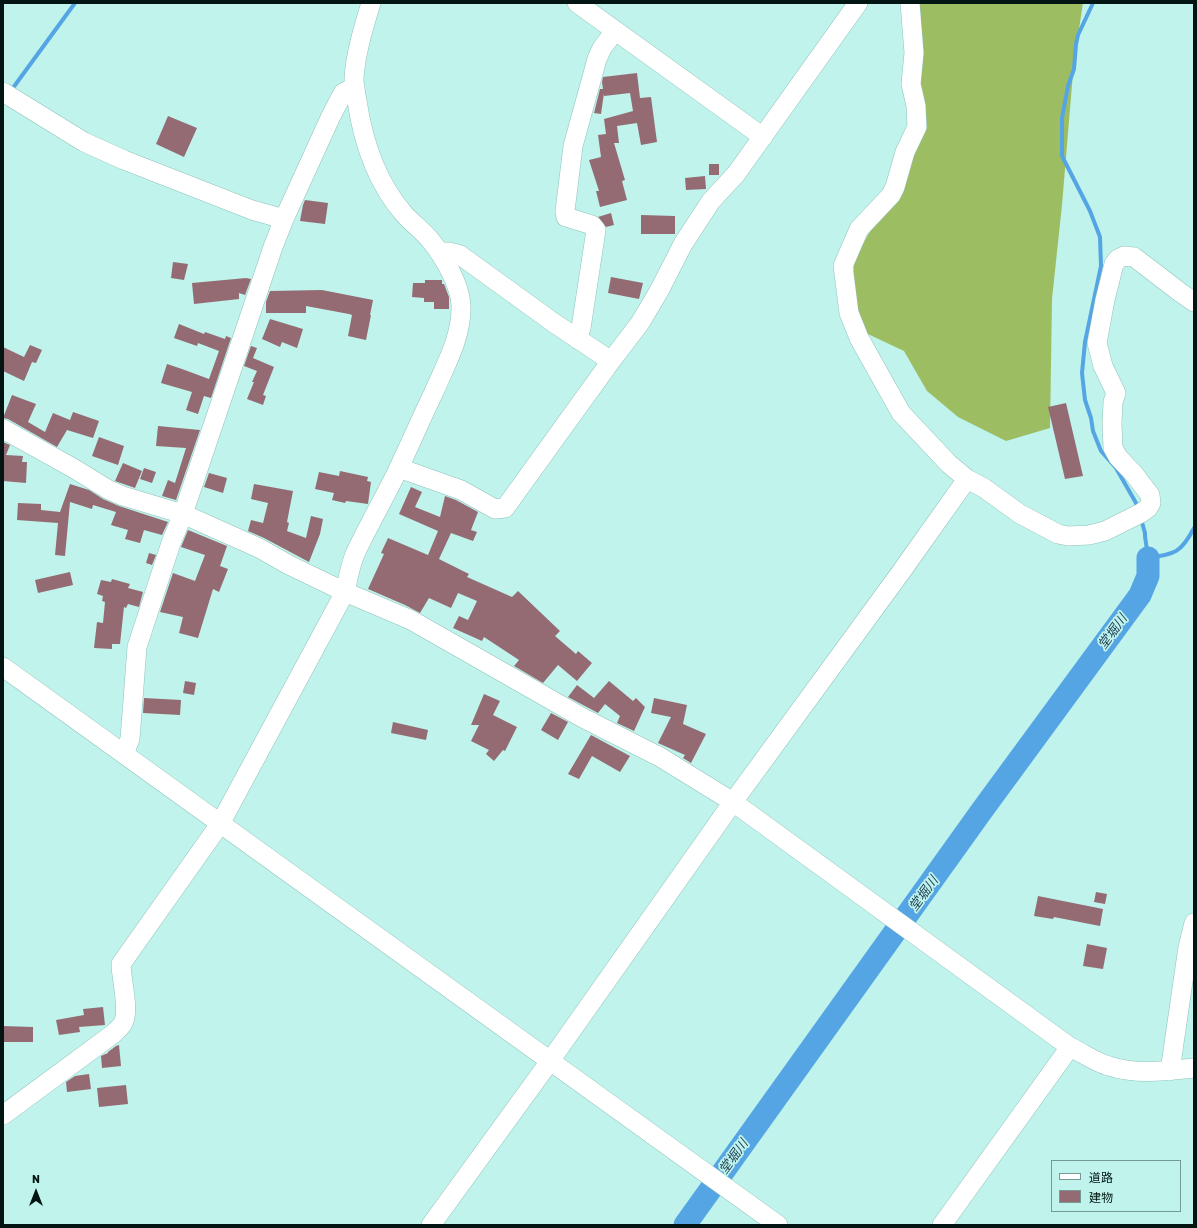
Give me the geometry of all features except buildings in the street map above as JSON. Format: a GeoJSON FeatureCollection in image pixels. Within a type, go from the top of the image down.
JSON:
{"type":"FeatureCollection","features":[{"type":"Feature","properties":{"kind":"street"},"geometry":{"type":"LineString","coordinates":[[3,1115],[113,1034],[124,1022],[125,996],[121,964],[220,824],[345,592],[355,555],[399,468],[452,352],[460,318],[460,296],[451,274],[439,252],[431,241],[404,214],[381,180],[372,160],[360,119],[354,79],[359,50],[371,3]]}},
{"type":"Feature","properties":{"kind":"street"},"geometry":{"type":"LineString","coordinates":[[576,3],[763,137]]}},
{"type":"Feature","properties":{"kind":"street"},"geometry":{"type":"LineString","coordinates":[[399,468],[461,490],[495,509],[505,508],[611,361],[640,324],[683,244],[711,201],[736,174],[858,3]]}},
{"type":"Feature","properties":{"kind":"street"},"geometry":{"type":"LineString","coordinates":[[910,3],[914,53],[911,84],[916,106],[917,127],[905,152],[895,187],[891,195],[859,229],[843,266],[849,313],[859,338],[893,401],[909,423],[949,464],[967,479],[984,488],[1020,514],[1058,534],[1068,536],[1089,535],[1105,531],[1141,513],[1148,508],[1151,503],[1150,494],[1118,457],[1113,448],[1113,402],[1116,393],[1103,366],[1097,343],[1105,300],[1114,264],[1118,259],[1124,256],[1134,257],[1194,302]]}},
{"type":"Feature","properties":{"kind":"street"},"geometry":{"type":"LineString","coordinates":[[577,339],[581,328],[596,230],[592,225],[566,217],[565,211],[570,168],[573,146],[597,59],[602,48],[615,31]]}},
{"type":"Feature","properties":{"kind":"street"},"geometry":{"type":"LineString","coordinates":[[124,754],[130,739],[137,647],[171,543],[183,514],[273,247],[284,219],[331,116],[343,93],[355,87]]}},
{"type":"Feature","properties":{"kind":"street"},"geometry":{"type":"LineString","coordinates":[[3,92],[84,142],[124,160],[252,210],[284,219]]}},
{"type":"Feature","properties":{"kind":"street"},"geometry":{"type":"LineString","coordinates":[[439,252],[449,252],[460,255],[554,323],[611,361]]}},
{"type":"Feature","properties":{"kind":"street"},"geometry":{"type":"LineString","coordinates":[[3,429],[109,490],[123,496],[183,514],[258,548],[345,592],[411,620],[583,718],[660,757],[732,802],[1070,1047],[1108,1066],[1126,1071],[1170,1071],[1194,1068]]}},
{"type":"Feature","properties":{"kind":"street"},"geometry":{"type":"LineString","coordinates":[[431,1225],[550,1061],[732,802],[901,572],[967,479]]}},
{"type":"Feature","properties":{"kind":"street"},"geometry":{"type":"LineString","coordinates":[[3,667],[778,1225]]}},
{"type":"Feature","properties":{"kind":"street"},"geometry":{"type":"LineString","coordinates":[[1170,1071],[1188,947],[1194,923]]}},
{"type":"Feature","properties":{"kind":"street"},"geometry":{"type":"LineString","coordinates":[[942,1225],[1070,1047]]}},
{"type":"Feature","properties":{"kind":"green space"},"geometry":{"type":"Polygon","coordinates":[[[914,3],[1083,3],[1074,61],[1062,205],[1052,299],[1050,428],[1006,441],[958,417],[927,391],[904,351],[853,327],[854,259],[907,168],[914,3]]]}},
{"type":"Feature","properties":{"kind":"waterway"},"geometry":{"type":"LineString","coordinates":[[10,92],[75,3]]}},
{"type":"Feature","properties":{"kind":"waterway"},"geometry":{"type":"LineString","coordinates":[[1093,3],[1078,35],[1076,44],[1074,69],[1068,86],[1062,118],[1062,156],[1090,211],[1100,237],[1101,266],[1085,342],[1082,373],[1085,400],[1091,418],[1093,431],[1101,451],[1116,468],[1138,509]]}},
{"type":"Feature","properties":{"kind":"waterway"},"geometry":{"type":"LineString","coordinates":[[1141,519],[1145,533],[1148,558],[1165,555],[1176,551],[1185,543],[1194,528]]}},
{"type":"Feature","properties":{"kind":"waterway","name":"堂堀川"},"geometry":{"type":"LineString","coordinates":[[685,1225],[983,809],[1140,595],[1148,576],[1148,558]]}}]}
